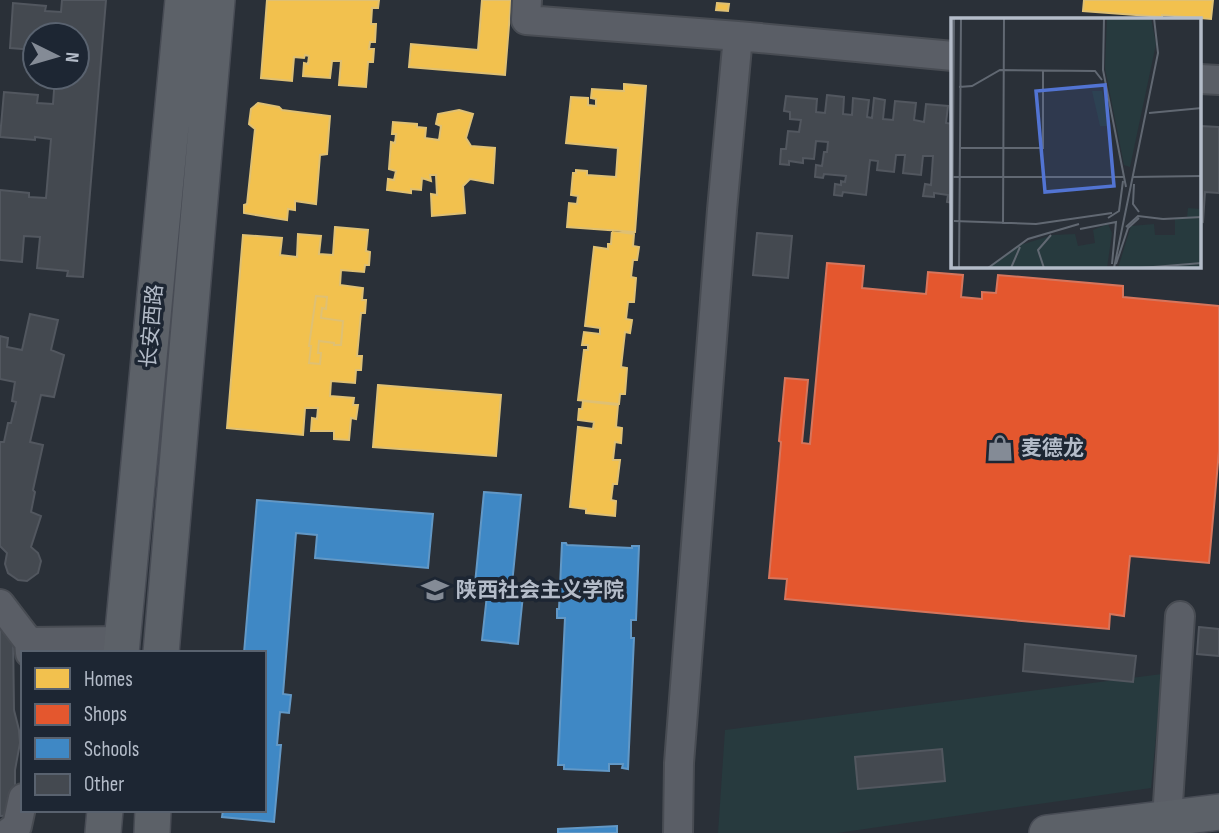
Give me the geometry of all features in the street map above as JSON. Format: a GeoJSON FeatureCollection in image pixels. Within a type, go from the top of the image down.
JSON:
{"type":"FeatureCollection","features":[{"type":"Feature","properties":{"kind":"main road","name":"长安西路"},"geometry":{"type":"LineString","coordinates":[[122,647],[183,0]]}},
{"type":"Feature","properties":{"kind":"main road","name":"长安西路"},"geometry":{"type":"LineString","coordinates":[[161,651],[217,0]]}},
{"type":"Feature","properties":{"kind":"main road"},"geometry":{"type":"LineString","coordinates":[[103,833],[105,812]]}},
{"type":"Feature","properties":{"kind":"main road"},"geometry":{"type":"LineString","coordinates":[[152,833],[153,812]]}},
{"type":"Feature","properties":{"kind":"main road"},"geometry":{"type":"LineString","coordinates":[[1047,833],[1219,812]]}},
{"type":"Feature","properties":{"kind":"street"},"geometry":{"type":"LineString","coordinates":[[527,0],[526,20],[951,56]]}},
{"type":"Feature","properties":{"kind":"street"},"geometry":{"type":"LineString","coordinates":[[678,833],[679,763],[737,36]]}},
{"type":"Feature","properties":{"kind":"street"},"geometry":{"type":"LineString","coordinates":[[0,604],[30,648],[122,647]]}},
{"type":"Feature","properties":{"kind":"street"},"geometry":{"type":"LineString","coordinates":[[1167,819],[1180,616]]}},
{"type":"Feature","properties":{"kind":"street"},"geometry":{"type":"LineString","coordinates":[[8,833],[17,826],[21,807]]}},
{"type":"Feature","properties":{"kind":"green space"},"geometry":{"type":"Polygon","coordinates":[[[1162,674],[1151,788],[837,833],[718,833],[725,730],[1162,674]]]}},
{"type":"Feature","properties":{"kind":"building: Homes"},"geometry":{"type":"Polygon","coordinates":[[[267,0],[379,0],[378,8],[372,8],[371,24],[376,24],[375,42],[370,42],[369,49],[374,49],[373,62],[368,62],[366,87],[339,85],[341,61],[332,61],[330,78],[303,76],[304,63],[308,64],[309,56],[305,55],[304,58],[294,57],[292,81],[261,78],[267,0]]]}},
{"type":"Feature","properties":{"kind":"building: Homes"},"geometry":{"type":"Polygon","coordinates":[[[482,0],[511,0],[505,75],[409,67],[411,44],[478,50],[482,0]]]}},
{"type":"Feature","properties":{"kind":"building: Homes"},"geometry":{"type":"Polygon","coordinates":[[[1084,0],[1213,0],[1211,19],[1083,11],[1084,0]]]}},
{"type":"Feature","properties":{"kind":"building: Homes"},"geometry":{"type":"Polygon","coordinates":[[[717,3],[729,4],[728,11],[716,10],[717,3]]]}},
{"type":"Feature","properties":{"kind":"building: Homes"},"geometry":{"type":"Polygon","coordinates":[[[624,84],[646,86],[635,232],[567,227],[569,203],[577,204],[578,196],[571,195],[573,173],[576,173],[576,170],[587,171],[587,175],[616,177],[618,148],[566,143],[571,97],[588,98],[588,105],[596,106],[596,99],[591,98],[592,89],[624,91],[624,84]]]}},
{"type":"Feature","properties":{"kind":"building: Homes"},"geometry":{"type":"Polygon","coordinates":[[[258,103],[282,110],[330,116],[327,154],[320,155],[316,204],[295,201],[295,210],[288,209],[287,220],[244,213],[255,129],[249,124],[251,109],[258,103]]]}},
{"type":"Feature","properties":{"kind":"building: Homes"},"geometry":{"type":"Polygon","coordinates":[[[459,110],[473,114],[466,138],[471,146],[495,148],[493,183],[470,179],[463,186],[465,213],[432,216],[431,194],[437,195],[436,175],[430,175],[431,181],[422,178],[421,190],[411,189],[411,193],[387,190],[388,179],[394,180],[396,171],[389,169],[391,142],[395,143],[396,134],[392,134],[393,122],[417,124],[417,127],[426,128],[425,138],[439,140],[441,126],[436,124],[438,114],[459,110]]]}},
{"type":"Feature","properties":{"kind":"building: Homes"},"geometry":{"type":"Polygon","coordinates":[[[335,227],[368,230],[366,251],[370,252],[369,265],[365,265],[364,272],[341,270],[340,285],[363,288],[362,300],[366,300],[365,313],[361,313],[357,356],[362,356],[361,370],[356,370],[355,383],[331,381],[330,396],[354,398],[353,405],[358,405],[356,419],[351,418],[349,440],[334,439],[334,431],[311,431],[312,418],[317,419],[318,408],[305,408],[303,435],[227,428],[243,235],[282,238],[280,255],[297,257],[298,234],[321,236],[319,254],[333,255],[335,227]],[[316,296],[309,363],[320,364],[319,341],[341,345],[343,321],[321,318],[322,308],[326,309],[327,297],[316,296]]]}},
{"type":"Feature","properties":{"kind":"building: Homes"},"geometry":{"type":"Polygon","coordinates":[[[612,231],[634,234],[633,246],[639,247],[637,260],[633,260],[631,277],[636,278],[634,302],[628,302],[626,319],[632,320],[630,333],[625,332],[621,367],[627,368],[625,394],[620,394],[619,404],[578,400],[584,350],[588,350],[588,345],[582,345],[584,332],[600,334],[600,328],[585,326],[594,247],[608,249],[612,231]]]}},
{"type":"Feature","properties":{"kind":"building: Homes"},"geometry":{"type":"Polygon","coordinates":[[[316,296],[327,297],[326,309],[322,308],[321,318],[343,321],[341,345],[319,341],[320,364],[309,363],[316,296]]]}},
{"type":"Feature","properties":{"kind":"building: Homes"},"geometry":{"type":"Polygon","coordinates":[[[378,385],[501,395],[496,456],[373,447],[378,385]]]}},
{"type":"Feature","properties":{"kind":"building: Homes"},"geometry":{"type":"Polygon","coordinates":[[[583,401],[618,405],[616,427],[622,428],[621,443],[615,442],[613,460],[620,460],[617,484],[613,484],[611,500],[616,501],[615,516],[586,513],[586,509],[570,507],[578,427],[593,429],[594,422],[578,420],[583,401]]]}},
{"type":"Feature","properties":{"kind":"building: Shops","name":"麦德龙"},"geometry":{"type":"Polygon","coordinates":[[[827,263],[864,266],[862,288],[926,294],[928,272],[963,275],[961,297],[982,299],[982,292],[996,293],[998,275],[1123,286],[1123,297],[1219,306],[1219,451],[1209,563],[1130,556],[1124,616],[1110,614],[1109,629],[785,599],[787,579],[769,578],[785,378],[808,380],[802,443],[810,444],[827,263]]]}},
{"type":"Feature","properties":{"kind":"building: Schools"},"geometry":{"type":"Polygon","coordinates":[[[484,492],[521,495],[512,584],[524,585],[518,644],[482,640],[488,586],[475,584],[484,492]]]}},
{"type":"Feature","properties":{"kind":"building: Schools"},"geometry":{"type":"Polygon","coordinates":[[[257,500],[433,514],[428,568],[315,558],[317,535],[296,533],[283,694],[291,695],[289,713],[280,712],[277,745],[281,745],[274,822],[222,817],[223,812],[266,812],[266,651],[244,651],[257,500]]]}},
{"type":"Feature","properties":{"kind":"building: Schools"},"geometry":{"type":"Polygon","coordinates":[[[562,543],[632,548],[639,546],[636,620],[631,620],[631,638],[634,638],[628,769],[622,768],[623,764],[609,764],[609,771],[564,769],[564,765],[558,765],[565,618],[557,618],[562,543]]]}},
{"type":"Feature","properties":{"kind":"building: Schools"},"geometry":{"type":"Polygon","coordinates":[[[617,826],[617,833],[558,833],[558,829],[617,826]]]}},
{"type":"Feature","properties":{"kind":"building: Other"},"geometry":{"type":"Polygon","coordinates":[[[62,0],[106,0],[83,277],[67,276],[68,271],[37,268],[40,237],[24,236],[22,262],[0,260],[0,190],[46,198],[51,139],[0,137],[4,92],[38,95],[37,103],[53,104],[54,91],[91,91],[91,21],[21,21],[21,49],[10,48],[13,3],[46,6],[45,11],[61,12],[62,0]]]}},
{"type":"Feature","properties":{"kind":"building: Other"},"geometry":{"type":"Polygon","coordinates":[[[827,95],[844,97],[843,114],[852,115],[853,98],[869,100],[867,117],[872,118],[874,98],[885,100],[883,119],[893,120],[895,101],[916,103],[914,120],[924,122],[926,104],[948,106],[946,123],[951,124],[951,203],[947,202],[948,195],[934,193],[934,197],[923,196],[925,184],[931,185],[933,156],[923,156],[921,175],[903,173],[905,155],[896,155],[894,172],[877,170],[878,161],[870,160],[866,195],[843,192],[842,196],[834,195],[835,184],[841,185],[846,176],[824,174],[823,178],[815,177],[816,165],[822,166],[828,142],[816,141],[814,159],[803,158],[803,163],[789,161],[789,165],[780,164],[781,149],[786,149],[788,131],[799,132],[801,120],[790,119],[790,112],[784,111],[786,96],[817,99],[816,112],[825,113],[827,95]]]}},
{"type":"Feature","properties":{"kind":"building: Other"},"geometry":{"type":"Polygon","coordinates":[[[1202,126],[1219,127],[1219,193],[1205,192],[1203,222],[1202,126]]]}},
{"type":"Feature","properties":{"kind":"building: Other"},"geometry":{"type":"Polygon","coordinates":[[[757,233],[792,236],[788,278],[753,275],[757,233]]]}},
{"type":"Feature","properties":{"kind":"building: Other"},"geometry":{"type":"Polygon","coordinates":[[[30,314],[58,320],[51,350],[64,355],[54,397],[41,395],[30,442],[43,445],[31,512],[41,516],[31,547],[38,553],[41,561],[38,573],[27,581],[18,580],[8,573],[5,564],[7,553],[0,546],[0,442],[4,442],[16,402],[12,401],[15,382],[0,379],[0,336],[8,338],[7,347],[22,350],[30,314]]]}},
{"type":"Feature","properties":{"kind":"building: Other"},"geometry":{"type":"Polygon","coordinates":[[[0,625],[13,633],[14,710],[20,743],[15,770],[15,815],[0,816],[0,625]]]}},
{"type":"Feature","properties":{"kind":"building: Other"},"geometry":{"type":"Polygon","coordinates":[[[1199,627],[1219,629],[1219,656],[1197,654],[1199,627]]]}},
{"type":"Feature","properties":{"kind":"building: Other"},"geometry":{"type":"Polygon","coordinates":[[[1025,644],[1136,656],[1133,682],[1023,671],[1025,644]]]}},
{"type":"Feature","properties":{"kind":"building: Other"},"geometry":{"type":"Polygon","coordinates":[[[942,749],[945,781],[858,789],[855,757],[942,749]]]}},
{"type":"Feature","properties":{"kind":"place","name":"麦德龙"},"geometry":{"type":"Point","coordinates":[1000,448]}},
{"type":"Feature","properties":{"kind":"place","name":"陕西社会主义学院"},"geometry":{"type":"Point","coordinates":[435,590]}}]}
